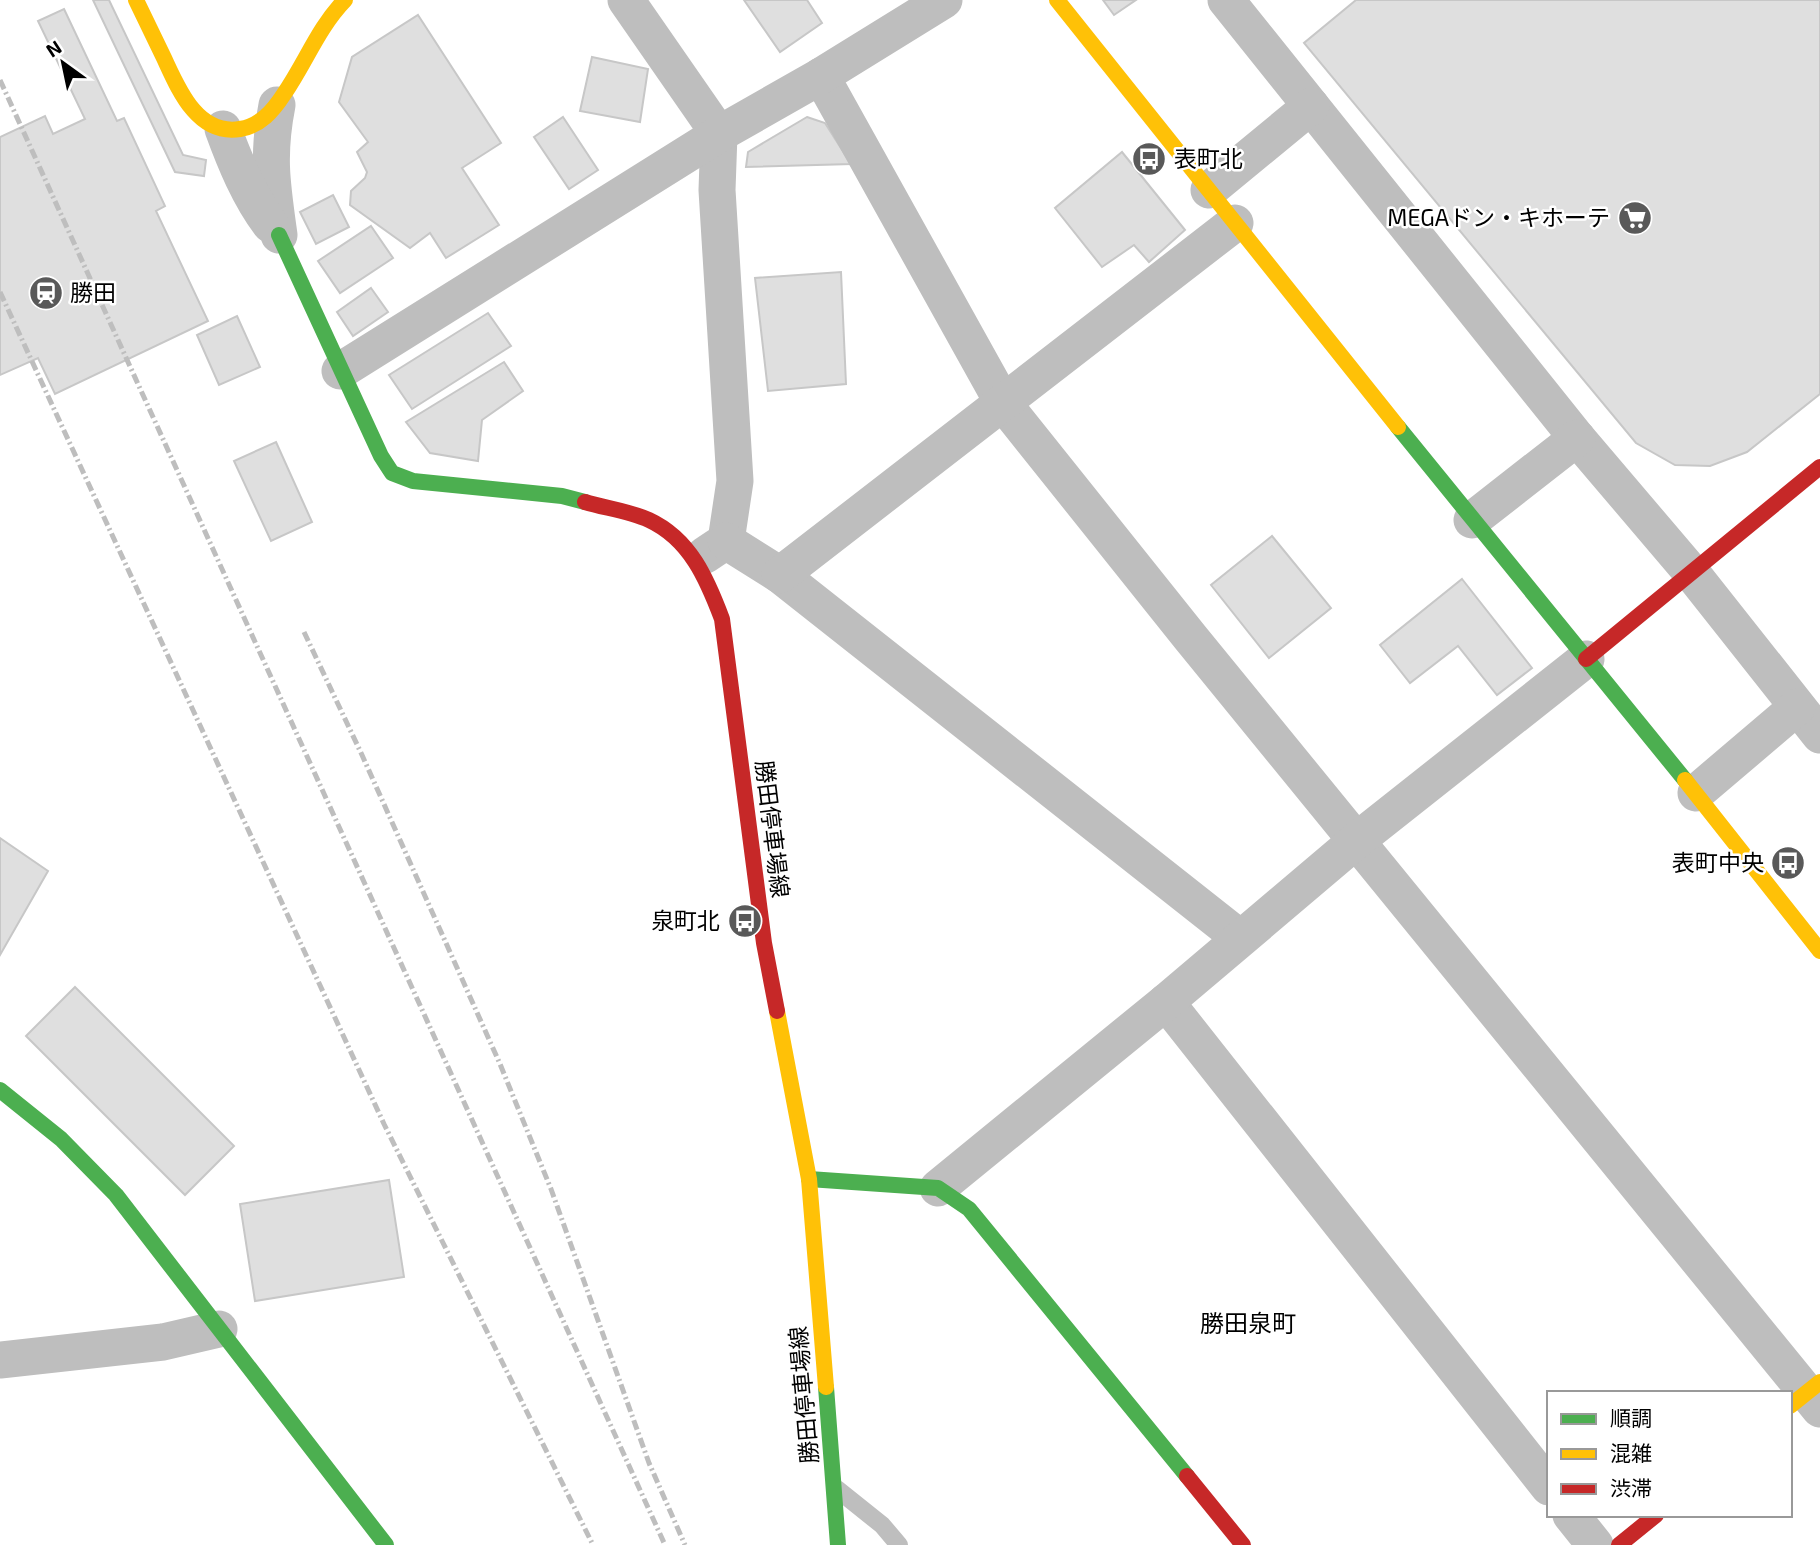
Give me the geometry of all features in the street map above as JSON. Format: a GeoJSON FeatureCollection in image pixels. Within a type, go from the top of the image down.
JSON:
{"type":"FeatureCollection","features":[{"type":"Feature","properties":{"kind":"street"},"geometry":{"type":"LineString","coordinates":[[136,0],[182,96],[191,108],[206,123],[223,129],[238,130],[256,125],[277,105],[318,33],[345,0]]}},
{"type":"Feature","properties":{"kind":"street"},"geometry":{"type":"LineString","coordinates":[[626,0],[719,134],[717,191],[734,481],[726,541],[696,561]]}},
{"type":"Feature","properties":{"kind":"street"},"geometry":{"type":"LineString","coordinates":[[340,371],[719,134],[821,76],[944,0]]}},
{"type":"Feature","properties":{"kind":"street"},"geometry":{"type":"LineString","coordinates":[[1057,0],[1472,520],[1696,793],[1820,951]]}},
{"type":"Feature","properties":{"kind":"street"},"geometry":{"type":"LineString","coordinates":[[1226,0],[1577,438],[1690,572],[1809,721],[1696,793]]}},
{"type":"Feature","properties":{"kind":"street"},"geometry":{"type":"LineString","coordinates":[[821,76],[1003,403],[1809,1398]]}},
{"type":"Feature","properties":{"kind":"street"},"geometry":{"type":"LineString","coordinates":[[277,105],[271,139],[270,174],[279,235]]}},
{"type":"Feature","properties":{"kind":"street"},"geometry":{"type":"LineString","coordinates":[[1209,190],[1311,106]]}},
{"type":"Feature","properties":{"kind":"street"},"geometry":{"type":"LineString","coordinates":[[223,129],[235,161],[262,214],[279,235]]}},
{"type":"Feature","properties":{"kind":"street"},"geometry":{"type":"LineString","coordinates":[[780,575],[1235,223]]}},
{"type":"Feature","properties":{"kind":"street","name":"勝田停車場線"},"geometry":{"type":"LineString","coordinates":[[279,235],[340,371],[381,456],[393,473],[422,483],[562,496],[647,519],[671,533],[696,561],[709,584],[722,619],[764,943],[809,1179],[838,1545]]}},
{"type":"Feature","properties":{"kind":"street"},"geometry":{"type":"LineString","coordinates":[[1472,520],[1577,438]]}},
{"type":"Feature","properties":{"kind":"street"},"geometry":{"type":"LineString","coordinates":[[937,1188],[1166,1002],[1356,841],[1586,659],[1820,467]]}},
{"type":"Feature","properties":{"kind":"street"},"geometry":{"type":"LineString","coordinates":[[726,541],[780,575],[1240,937]]}},
{"type":"Feature","properties":{"kind":"street"},"geometry":{"type":"LineString","coordinates":[[1166,1002],[1547,1483]]}},
{"type":"Feature","properties":{"kind":"street"},"geometry":{"type":"LineString","coordinates":[[0,1090],[38,1117],[78,1153],[116,1195],[386,1545]]}},
{"type":"Feature","properties":{"kind":"street"},"geometry":{"type":"LineString","coordinates":[[809,1179],[937,1188],[969,1209],[1243,1545]]}},
{"type":"Feature","properties":{"kind":"street"},"geometry":{"type":"LineString","coordinates":[[0,1360],[163,1342],[219,1329]]}},
{"type":"Feature","properties":{"kind":"street"},"geometry":{"type":"LineString","coordinates":[[1574,1517],[1595,1545]]}},
{"type":"Feature","properties":{"kind":"street"},"geometry":{"type":"LineString","coordinates":[[1619,1545],[1654,1517]]}},
{"type":"Feature","properties":{"kind":"lane"},"geometry":{"type":"LineString","coordinates":[[834,1487],[882,1525],[898,1545]]}},
{"type":"Feature","properties":{"kind":"building"},"geometry":{"type":"Polygon","coordinates":[[[93,0],[109,0],[183,155],[206,160],[204,176],[175,172],[93,0]]]}},
{"type":"Feature","properties":{"kind":"building"},"geometry":{"type":"Polygon","coordinates":[[[744,0],[807,0],[822,23],[780,52],[744,0]]]}},
{"type":"Feature","properties":{"kind":"building"},"geometry":{"type":"Polygon","coordinates":[[[1103,0],[1136,0],[1114,15],[1103,0]]]}},
{"type":"Feature","properties":{"kind":"building","name":"MEGAドン・キホーテ"},"geometry":{"type":"Polygon","coordinates":[[[1356,0],[1820,0],[1820,394],[1747,452],[1710,466],[1675,465],[1636,443],[1304,43],[1356,0]]]}},
{"type":"Feature","properties":{"kind":"building"},"geometry":{"type":"Polygon","coordinates":[[[64,9],[117,121],[124,118],[165,206],[156,211],[208,321],[55,394],[38,358],[0,375],[0,137],[45,116],[53,134],[85,119],[38,21],[64,9]]]}},
{"type":"Feature","properties":{"kind":"building"},"geometry":{"type":"Polygon","coordinates":[[[418,15],[501,143],[462,168],[499,225],[446,258],[430,233],[410,248],[350,205],[351,191],[365,178],[367,172],[357,152],[368,142],[339,102],[352,57],[418,15]]]}},
{"type":"Feature","properties":{"kind":"building"},"geometry":{"type":"Polygon","coordinates":[[[592,57],[648,69],[640,122],[580,111],[592,57]]]}},
{"type":"Feature","properties":{"kind":"building"},"geometry":{"type":"Polygon","coordinates":[[[563,117],[598,170],[569,189],[534,137],[563,117]]]}},
{"type":"Feature","properties":{"kind":"building"},"geometry":{"type":"Polygon","coordinates":[[[807,117],[825,123],[851,164],[746,167],[748,152],[807,117]]]}},
{"type":"Feature","properties":{"kind":"building"},"geometry":{"type":"Polygon","coordinates":[[[1122,152],[1185,230],[1149,262],[1134,245],[1102,267],[1055,208],[1122,152]]]}},
{"type":"Feature","properties":{"kind":"building"},"geometry":{"type":"Polygon","coordinates":[[[333,195],[349,227],[316,244],[300,212],[333,195]]]}},
{"type":"Feature","properties":{"kind":"building"},"geometry":{"type":"Polygon","coordinates":[[[371,226],[393,258],[340,293],[318,261],[371,226]]]}},
{"type":"Feature","properties":{"kind":"building"},"geometry":{"type":"Polygon","coordinates":[[[841,272],[846,384],[768,391],[755,278],[841,272]]]}},
{"type":"Feature","properties":{"kind":"building"},"geometry":{"type":"Polygon","coordinates":[[[371,288],[388,312],[353,336],[337,312],[371,288]]]}},
{"type":"Feature","properties":{"kind":"building"},"geometry":{"type":"Polygon","coordinates":[[[488,313],[511,346],[412,409],[389,375],[488,313]]]}},
{"type":"Feature","properties":{"kind":"building"},"geometry":{"type":"Polygon","coordinates":[[[237,316],[260,367],[219,385],[197,335],[237,316]]]}},
{"type":"Feature","properties":{"kind":"building"},"geometry":{"type":"Polygon","coordinates":[[[504,362],[523,391],[482,420],[478,461],[430,453],[406,422],[504,362]]]}},
{"type":"Feature","properties":{"kind":"building"},"geometry":{"type":"Polygon","coordinates":[[[276,442],[312,522],[271,541],[234,461],[276,442]]]}},
{"type":"Feature","properties":{"kind":"building"},"geometry":{"type":"Polygon","coordinates":[[[1272,536],[1331,608],[1269,658],[1211,585],[1272,536]]]}},
{"type":"Feature","properties":{"kind":"building"},"geometry":{"type":"Polygon","coordinates":[[[1462,579],[1532,668],[1497,695],[1458,646],[1410,683],[1380,645],[1462,579]]]}},
{"type":"Feature","properties":{"kind":"building"},"geometry":{"type":"Polygon","coordinates":[[[0,838],[48,871],[0,955],[0,838]]]}},
{"type":"Feature","properties":{"kind":"building"},"geometry":{"type":"Polygon","coordinates":[[[75,987],[234,1146],[185,1195],[26,1036],[75,987]]]}},
{"type":"Feature","properties":{"kind":"building"},"geometry":{"type":"Polygon","coordinates":[[[389,1180],[404,1277],[255,1301],[240,1204],[389,1180]]]}},
{"type":"Feature","properties":{"kind":"railway"},"geometry":{"type":"LineString","coordinates":[[0,80],[665,1545]]}},
{"type":"Feature","properties":{"kind":"railway"},"geometry":{"type":"LineString","coordinates":[[0,292],[384,1124],[593,1545]]}},
{"type":"Feature","properties":{"kind":"railway"},"geometry":{"type":"LineString","coordinates":[[304,632],[500,1064],[551,1189],[649,1463],[685,1545]]}},
{"type":"Feature","properties":{"kind":"traffic: fast"},"geometry":{"type":"LineString","coordinates":[[279,235],[381,456],[392,473],[413,481],[562,496],[585,502]]}},
{"type":"Feature","properties":{"kind":"traffic: fast"},"geometry":{"type":"LineString","coordinates":[[1398,427],[1685,780]]}},
{"type":"Feature","properties":{"kind":"traffic: fast"},"geometry":{"type":"LineString","coordinates":[[0,1090],[61,1139],[116,1195],[386,1545]]}},
{"type":"Feature","properties":{"kind":"traffic: fast"},"geometry":{"type":"LineString","coordinates":[[809,1179],[938,1188],[969,1209],[1187,1476]]}},
{"type":"Feature","properties":{"kind":"traffic: fast"},"geometry":{"type":"LineString","coordinates":[[826,1387],[838,1545]]}},
{"type":"Feature","properties":{"kind":"traffic: slow"},"geometry":{"type":"LineString","coordinates":[[136,0],[176,83],[191,107],[201,118],[225,129],[247,127],[271,112],[327,22],[345,0]]}},
{"type":"Feature","properties":{"kind":"traffic: slow"},"geometry":{"type":"LineString","coordinates":[[1057,0],[1398,427]]}},
{"type":"Feature","properties":{"kind":"traffic: slow"},"geometry":{"type":"LineString","coordinates":[[1685,780],[1820,951]]}},
{"type":"Feature","properties":{"kind":"traffic: slow"},"geometry":{"type":"LineString","coordinates":[[777,1011],[809,1179],[826,1387]]}},
{"type":"Feature","properties":{"kind":"traffic: slow"},"geometry":{"type":"LineString","coordinates":[[1792,1404],[1820,1382]]}},
{"type":"Feature","properties":{"kind":"traffic: jam"},"geometry":{"type":"LineString","coordinates":[[1586,659],[1820,467]]}},
{"type":"Feature","properties":{"kind":"traffic: jam"},"geometry":{"type":"LineString","coordinates":[[585,502],[649,520],[676,538],[703,575],[722,619],[764,943],[777,1011]]}},
{"type":"Feature","properties":{"kind":"traffic: jam"},"geometry":{"type":"LineString","coordinates":[[1187,1476],[1243,1545]]}},
{"type":"Feature","properties":{"kind":"traffic: jam"},"geometry":{"type":"LineString","coordinates":[[1619,1545],[1654,1517]]}},
{"type":"Feature","properties":{"kind":"place","name":"表町北"},"geometry":{"type":"Point","coordinates":[1149,159]}},
{"type":"Feature","properties":{"kind":"place","name":"MEGAドン・キホーテ"},"geometry":{"type":"Point","coordinates":[1635,218]}},
{"type":"Feature","properties":{"kind":"place","name":"勝田"},"geometry":{"type":"Point","coordinates":[46,293]}},
{"type":"Feature","properties":{"kind":"place","name":"表町中央"},"geometry":{"type":"Point","coordinates":[1788,863]}},
{"type":"Feature","properties":{"kind":"place","name":"泉町北"},"geometry":{"type":"Point","coordinates":[745,921]}},
{"type":"Feature","properties":{"kind":"district","name":"勝田泉町"},"geometry":{"type":"Point","coordinates":[1248,1324]}}]}
